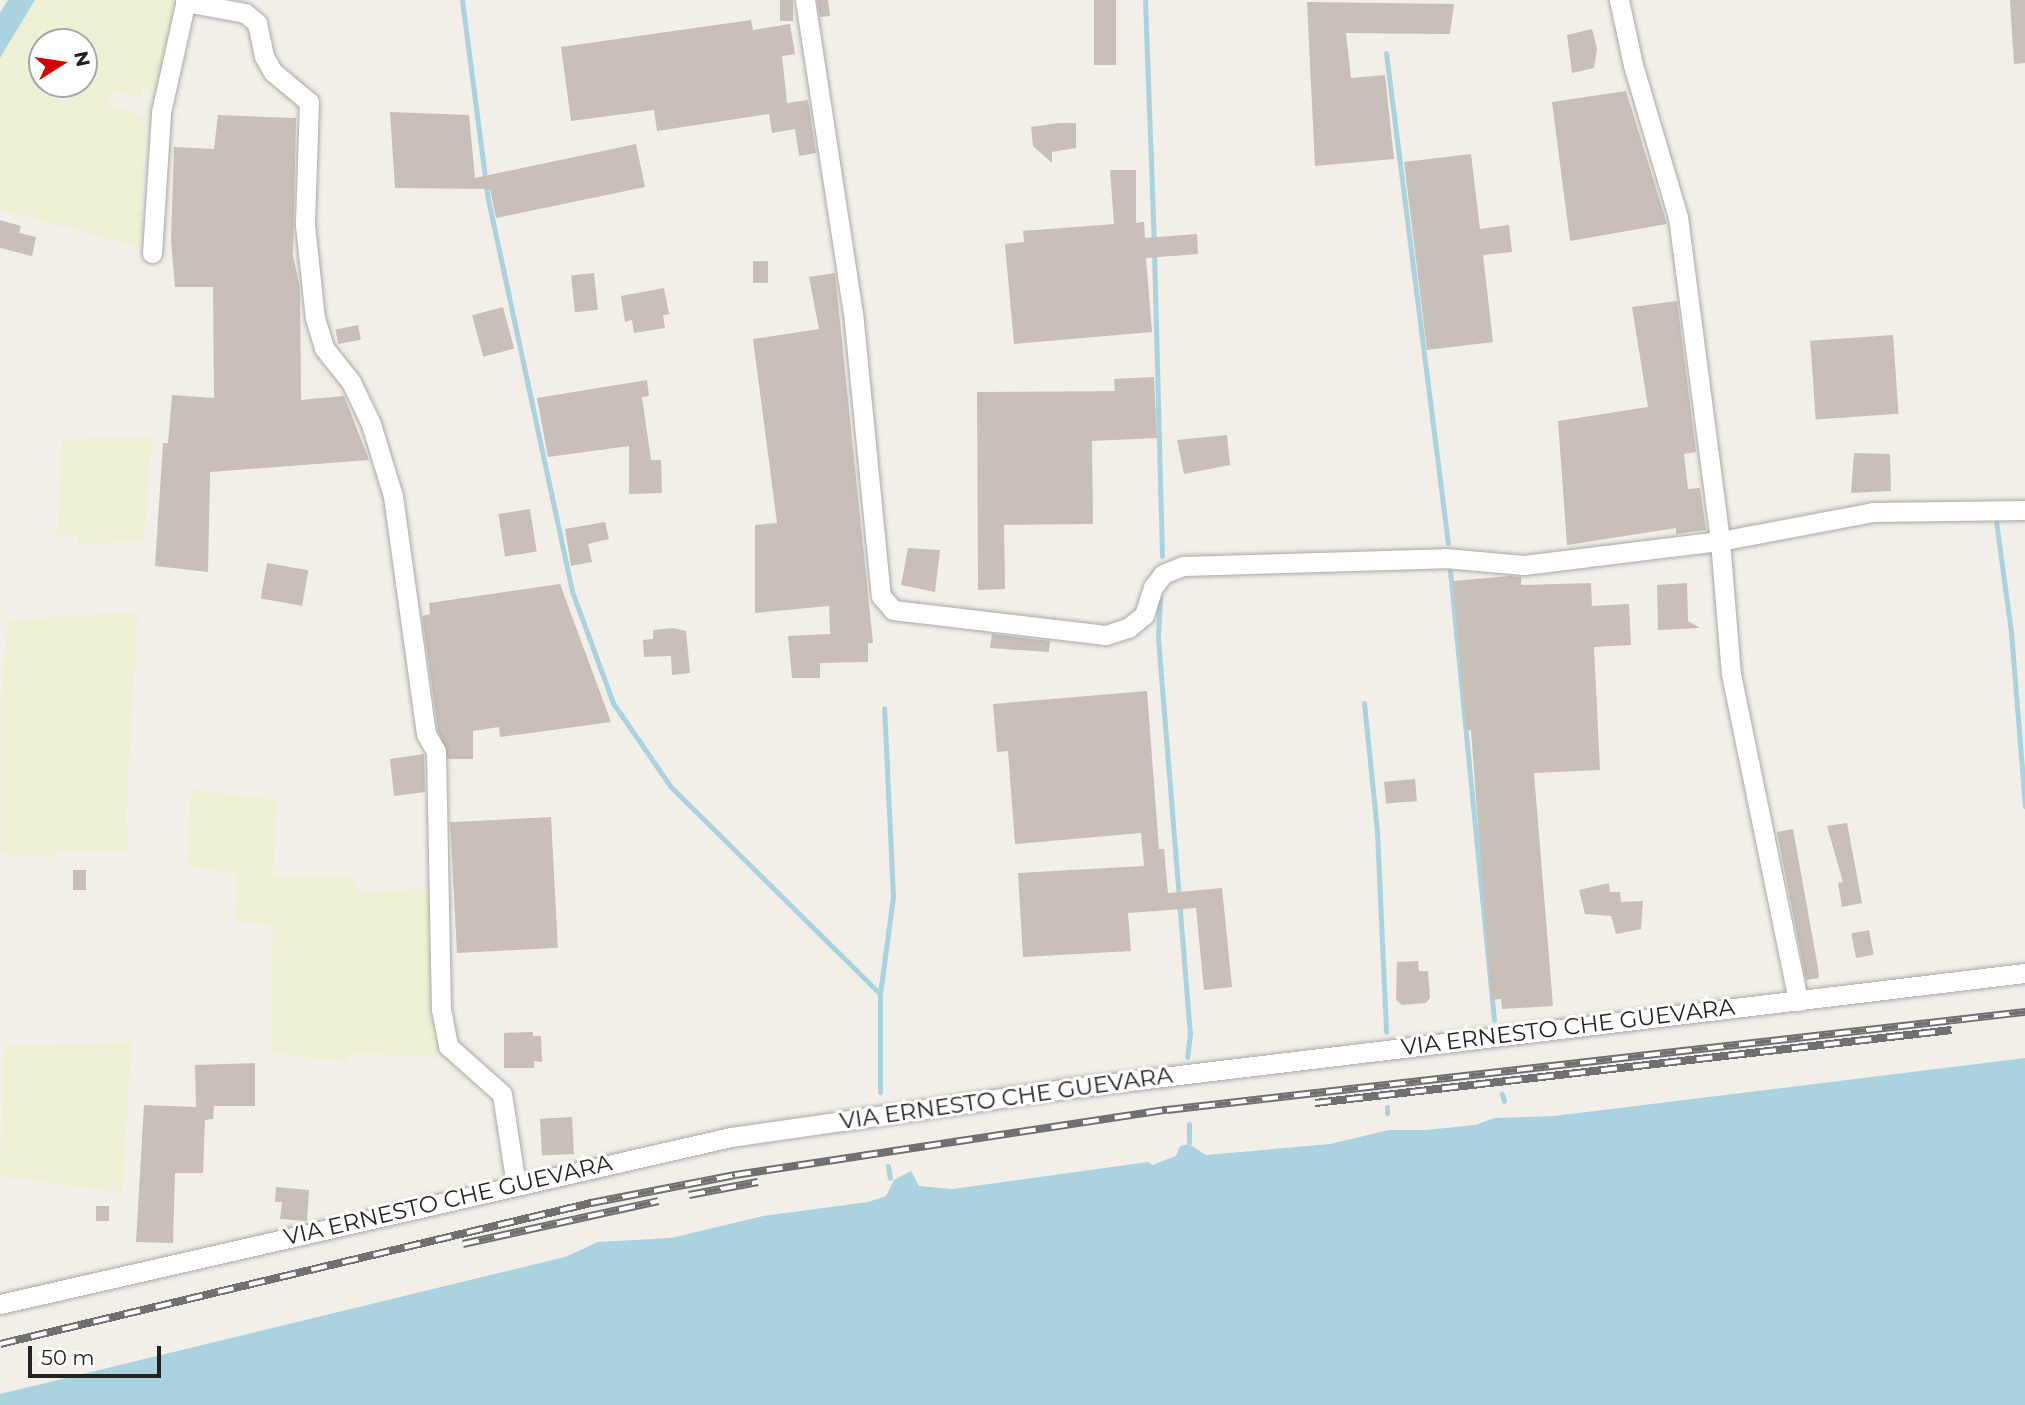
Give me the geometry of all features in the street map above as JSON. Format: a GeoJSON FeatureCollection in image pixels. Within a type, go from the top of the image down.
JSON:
{"type":"FeatureCollection","features":[{"type":"Feature","properties":{"kind":"street"},"geometry":{"type":"LineString","coordinates":[[805,0],[853,312],[881,596],[893,610],[1107,635],[1128,628],[1144,615],[1153,587],[1163,574],[1183,566],[1445,558],[1524,565],[1720,541],[1873,512],[2025,510]]}},
{"type":"Feature","properties":{"kind":"street"},"geometry":{"type":"LineString","coordinates":[[1619,0],[1633,65],[1678,217],[1720,541],[1731,674],[1798,1001]]}},
{"type":"Feature","properties":{"kind":"street"},"geometry":{"type":"LineString","coordinates":[[152,253],[161,112],[185,1],[245,13],[257,23],[264,56],[273,72],[309,102],[305,225],[315,318],[324,348],[351,382],[371,424],[393,496],[426,734],[436,751],[441,1009],[448,1046],[502,1094],[516,1185]]}},
{"type":"Feature","properties":{"kind":"street","name":"VIA ERNESTO CHE GUEVARA"},"geometry":{"type":"LineString","coordinates":[[0,1304],[731,1137],[1063,1089],[2025,974]]}},
{"type":"Feature","properties":{"kind":"green space"},"geometry":{"type":"Polygon","coordinates":[[[35,0],[175,0],[158,91],[143,88],[142,97],[112,91],[108,106],[146,116],[140,247],[0,210],[0,58],[35,0]]]}},
{"type":"Feature","properties":{"kind":"green space"},"geometry":{"type":"Polygon","coordinates":[[[152,437],[144,541],[78,544],[78,535],[57,535],[62,439],[152,437]]]}},
{"type":"Feature","properties":{"kind":"green space"},"geometry":{"type":"Polygon","coordinates":[[[138,612],[126,817],[129,851],[55,850],[55,858],[1,854],[1,697],[8,620],[138,612]]]}},
{"type":"Feature","properties":{"kind":"green space"},"geometry":{"type":"Polygon","coordinates":[[[191,789],[277,800],[273,877],[356,878],[356,892],[432,888],[438,1057],[350,1053],[348,1062],[271,1053],[273,925],[235,921],[237,874],[187,866],[191,789]]]}},
{"type":"Feature","properties":{"kind":"green space"},"geometry":{"type":"Polygon","coordinates":[[[132,1042],[122,1193],[0,1176],[4,1045],[132,1042]]]}},
{"type":"Feature","properties":{"kind":"water"},"geometry":{"type":"Polygon","coordinates":[[[8,0],[35,0],[0,58],[0,13],[8,0]]]}},
{"type":"Feature","properties":{"kind":"water"},"geometry":{"type":"Polygon","coordinates":[[[2025,1058],[2025,1405],[0,1405],[0,1394],[565,1257],[598,1242],[671,1238],[763,1216],[868,1202],[886,1196],[894,1180],[911,1171],[919,1186],[952,1189],[1148,1162],[1152,1165],[1176,1156],[1180,1146],[1189,1144],[1206,1155],[1330,1144],[1389,1130],[1426,1130],[1475,1125],[1494,1118],[1554,1116],[2025,1058]]]}},
{"type":"Feature","properties":{"kind":"building"},"geometry":{"type":"Polygon","coordinates":[[[780,0],[793,0],[793,21],[780,21],[780,0]]]}},
{"type":"Feature","properties":{"kind":"building"},"geometry":{"type":"Polygon","coordinates":[[[817,0],[828,0],[830,16],[820,17],[817,0]]]}},
{"type":"Feature","properties":{"kind":"building"},"geometry":{"type":"Polygon","coordinates":[[[1094,0],[1116,0],[1116,65],[1094,65],[1094,0]]]}},
{"type":"Feature","properties":{"kind":"building"},"geometry":{"type":"Polygon","coordinates":[[[2010,0],[2025,0],[2025,63],[2014,64],[2010,0]]]}},
{"type":"Feature","properties":{"kind":"building"},"geometry":{"type":"Polygon","coordinates":[[[1307,2],[1454,4],[1450,34],[1346,33],[1351,78],[1385,75],[1394,159],[1315,166],[1307,2]]]}},
{"type":"Feature","properties":{"kind":"building"},"geometry":{"type":"Polygon","coordinates":[[[751,20],[753,30],[790,24],[795,54],[782,56],[787,103],[808,100],[816,153],[799,156],[795,129],[772,133],[769,114],[657,131],[654,110],[571,121],[561,47],[751,20]]]}},
{"type":"Feature","properties":{"kind":"building"},"geometry":{"type":"Polygon","coordinates":[[[1592,29],[1597,49],[1594,68],[1572,73],[1567,35],[1592,29]]]}},
{"type":"Feature","properties":{"kind":"building"},"geometry":{"type":"Polygon","coordinates":[[[1626,91],[1667,224],[1570,241],[1552,102],[1626,91]]]}},
{"type":"Feature","properties":{"kind":"building"},"geometry":{"type":"Polygon","coordinates":[[[390,112],[469,115],[475,178],[636,144],[645,187],[496,218],[490,189],[395,188],[390,112]]]}},
{"type":"Feature","properties":{"kind":"building"},"geometry":{"type":"Polygon","coordinates":[[[218,115],[296,118],[293,255],[300,289],[301,400],[344,396],[369,460],[210,472],[208,572],[155,566],[163,443],[168,443],[172,395],[214,398],[213,287],[175,287],[171,241],[174,147],[214,149],[218,115]]]}},
{"type":"Feature","properties":{"kind":"building"},"geometry":{"type":"Polygon","coordinates":[[[1076,123],[1076,148],[1052,152],[1052,163],[1033,146],[1031,127],[1076,123]]]}},
{"type":"Feature","properties":{"kind":"building"},"geometry":{"type":"Polygon","coordinates":[[[1471,154],[1480,229],[1509,225],[1512,252],[1483,255],[1493,342],[1427,350],[1404,162],[1471,154]]]}},
{"type":"Feature","properties":{"kind":"building"},"geometry":{"type":"Polygon","coordinates":[[[1110,170],[1136,170],[1136,223],[1144,222],[1145,238],[1197,234],[1198,254],[1146,258],[1152,332],[1014,344],[1005,244],[1024,242],[1023,231],[1114,224],[1110,170]]]}},
{"type":"Feature","properties":{"kind":"building"},"geometry":{"type":"Polygon","coordinates":[[[0,220],[21,226],[19,233],[36,237],[32,256],[0,248],[0,220]]]}},
{"type":"Feature","properties":{"kind":"building"},"geometry":{"type":"Polygon","coordinates":[[[753,261],[768,261],[768,283],[753,283],[753,261]]]}},
{"type":"Feature","properties":{"kind":"building"},"geometry":{"type":"Polygon","coordinates":[[[594,273],[598,310],[575,312],[571,275],[594,273]]]}},
{"type":"Feature","properties":{"kind":"building"},"geometry":{"type":"Polygon","coordinates":[[[835,273],[873,643],[868,643],[868,662],[820,663],[820,678],[792,678],[788,636],[830,634],[829,606],[755,613],[755,525],[777,523],[753,339],[819,329],[809,277],[835,273]]]}},
{"type":"Feature","properties":{"kind":"building"},"geometry":{"type":"Polygon","coordinates":[[[664,288],[669,314],[663,315],[665,328],[634,333],[632,320],[625,322],[621,296],[664,288]]]}},
{"type":"Feature","properties":{"kind":"building"},"geometry":{"type":"Polygon","coordinates":[[[1677,301],[1696,452],[1684,454],[1688,489],[1700,488],[1706,530],[1676,534],[1676,528],[1567,545],[1558,421],[1648,407],[1632,307],[1677,301]]]}},
{"type":"Feature","properties":{"kind":"building"},"geometry":{"type":"Polygon","coordinates":[[[503,307],[514,349],[483,357],[472,315],[503,307]]]}},
{"type":"Feature","properties":{"kind":"building"},"geometry":{"type":"Polygon","coordinates":[[[358,325],[361,340],[338,344],[335,329],[358,325]]]}},
{"type":"Feature","properties":{"kind":"building"},"geometry":{"type":"Polygon","coordinates":[[[1893,335],[1899,414],[1816,420],[1810,341],[1893,335]]]}},
{"type":"Feature","properties":{"kind":"building"},"geometry":{"type":"Polygon","coordinates":[[[1154,377],[1157,438],[1092,441],[1093,524],[1004,525],[1005,589],[978,590],[977,392],[1115,391],[1114,379],[1154,377]]]}},
{"type":"Feature","properties":{"kind":"building"},"geometry":{"type":"Polygon","coordinates":[[[647,380],[649,396],[642,397],[651,460],[661,460],[662,493],[629,494],[629,446],[548,457],[537,398],[647,380]]]}},
{"type":"Feature","properties":{"kind":"building"},"geometry":{"type":"Polygon","coordinates":[[[1227,435],[1230,465],[1184,474],[1177,440],[1227,435]]]}},
{"type":"Feature","properties":{"kind":"building"},"geometry":{"type":"Polygon","coordinates":[[[1854,453],[1890,454],[1891,491],[1851,493],[1854,453]]]}},
{"type":"Feature","properties":{"kind":"building"},"geometry":{"type":"Polygon","coordinates":[[[530,509],[537,551],[505,556],[498,514],[530,509]]]}},
{"type":"Feature","properties":{"kind":"building"},"geometry":{"type":"Polygon","coordinates":[[[605,522],[609,539],[588,544],[592,562],[571,566],[565,529],[605,522]]]}},
{"type":"Feature","properties":{"kind":"building"},"geometry":{"type":"Polygon","coordinates":[[[908,548],[940,550],[935,592],[901,585],[908,548]]]}},
{"type":"Feature","properties":{"kind":"building"},"geometry":{"type":"Polygon","coordinates":[[[267,563],[308,570],[302,606],[261,598],[267,563]]]}},
{"type":"Feature","properties":{"kind":"building"},"geometry":{"type":"Polygon","coordinates":[[[1521,577],[1521,585],[1591,583],[1592,606],[1629,604],[1631,645],[1594,647],[1600,770],[1534,773],[1553,1006],[1502,1009],[1501,999],[1491,1000],[1471,730],[1466,731],[1453,581],[1521,577]]]}},
{"type":"Feature","properties":{"kind":"building"},"geometry":{"type":"Polygon","coordinates":[[[1687,583],[1688,621],[1700,628],[1658,630],[1657,585],[1687,583]]]}},
{"type":"Feature","properties":{"kind":"building"},"geometry":{"type":"Polygon","coordinates":[[[560,584],[611,722],[500,737],[499,727],[473,731],[473,759],[448,759],[438,730],[422,616],[430,614],[429,603],[560,584]]]}},
{"type":"Feature","properties":{"kind":"building"},"geometry":{"type":"Polygon","coordinates":[[[673,628],[686,631],[690,673],[672,675],[671,656],[644,657],[643,640],[653,639],[653,630],[673,628]]]}},
{"type":"Feature","properties":{"kind":"building"},"geometry":{"type":"Polygon","coordinates":[[[992,634],[1050,641],[1049,652],[990,648],[992,634]]]}},
{"type":"Feature","properties":{"kind":"building"},"geometry":{"type":"Polygon","coordinates":[[[1147,691],[1159,849],[1164,849],[1168,893],[1222,888],[1232,987],[1204,990],[1196,908],[1128,913],[1131,951],[1023,957],[1018,873],[1144,866],[1141,833],[1015,844],[1008,751],[997,752],[993,704],[1147,691]]]}},
{"type":"Feature","properties":{"kind":"building"},"geometry":{"type":"Polygon","coordinates":[[[424,754],[425,792],[394,796],[390,759],[424,754]]]}},
{"type":"Feature","properties":{"kind":"building"},"geometry":{"type":"Polygon","coordinates":[[[1415,779],[1417,801],[1386,804],[1384,782],[1415,779]]]}},
{"type":"Feature","properties":{"kind":"building"},"geometry":{"type":"Polygon","coordinates":[[[551,817],[558,948],[457,953],[450,822],[551,817]]]}},
{"type":"Feature","properties":{"kind":"building"},"geometry":{"type":"Polygon","coordinates":[[[1847,823],[1862,903],[1842,907],[1838,883],[1843,882],[1827,826],[1847,823]]]}},
{"type":"Feature","properties":{"kind":"building"},"geometry":{"type":"Polygon","coordinates":[[[1793,829],[1819,978],[1806,980],[1777,832],[1793,829]]]}},
{"type":"Feature","properties":{"kind":"building"},"geometry":{"type":"Polygon","coordinates":[[[73,870],[86,870],[86,890],[73,890],[73,870]]]}},
{"type":"Feature","properties":{"kind":"building"},"geometry":{"type":"Polygon","coordinates":[[[1609,883],[1610,892],[1620,892],[1621,902],[1643,901],[1641,929],[1616,934],[1611,916],[1585,914],[1579,890],[1609,883]]]}},
{"type":"Feature","properties":{"kind":"building"},"geometry":{"type":"Polygon","coordinates":[[[1869,930],[1874,955],[1856,958],[1851,933],[1869,930]]]}},
{"type":"Feature","properties":{"kind":"building"},"geometry":{"type":"Polygon","coordinates":[[[1418,961],[1419,971],[1428,971],[1430,998],[1426,1003],[1402,1005],[1396,1000],[1397,962],[1418,961]]]}},
{"type":"Feature","properties":{"kind":"building"},"geometry":{"type":"Polygon","coordinates":[[[533,1032],[533,1036],[541,1036],[542,1062],[534,1061],[534,1068],[504,1068],[504,1033],[533,1032]]]}},
{"type":"Feature","properties":{"kind":"building"},"geometry":{"type":"Polygon","coordinates":[[[255,1063],[255,1106],[214,1106],[213,1119],[205,1120],[203,1173],[175,1173],[173,1243],[136,1242],[144,1105],[196,1107],[195,1065],[255,1063]]]}},
{"type":"Feature","properties":{"kind":"building"},"geometry":{"type":"Polygon","coordinates":[[[572,1117],[574,1154],[542,1156],[540,1119],[572,1117]]]}},
{"type":"Feature","properties":{"kind":"building"},"geometry":{"type":"Polygon","coordinates":[[[276,1187],[309,1190],[307,1221],[280,1219],[282,1202],[275,1202],[276,1187]]]}},
{"type":"Feature","properties":{"kind":"building"},"geometry":{"type":"Polygon","coordinates":[[[96,1206],[109,1206],[109,1221],[96,1221],[96,1206]]]}},
{"type":"Feature","properties":{"kind":"waterway"},"geometry":{"type":"LineString","coordinates":[[462,0],[488,199],[573,594],[613,703],[671,787],[880,994]]}},
{"type":"Feature","properties":{"kind":"waterway"},"geometry":{"type":"LineString","coordinates":[[1145,0],[1154,242]]}},
{"type":"Feature","properties":{"kind":"waterway"},"geometry":{"type":"LineString","coordinates":[[1386,53],[1448,543]]}},
{"type":"Feature","properties":{"kind":"waterway"},"geometry":{"type":"LineString","coordinates":[[1154,251],[1162,556]]}},
{"type":"Feature","properties":{"kind":"waterway"},"geometry":{"type":"LineString","coordinates":[[1996,521],[2011,632],[2025,806]]}},
{"type":"Feature","properties":{"kind":"waterway"},"geometry":{"type":"LineString","coordinates":[[1450,571],[1494,1020]]}},
{"type":"Feature","properties":{"kind":"waterway"},"geometry":{"type":"LineString","coordinates":[[1160,598],[1158,638],[1190,1034],[1187,1057]]}},
{"type":"Feature","properties":{"kind":"waterway"},"geometry":{"type":"LineString","coordinates":[[1364,703],[1377,832],[1386,1032]]}},
{"type":"Feature","properties":{"kind":"waterway"},"geometry":{"type":"LineString","coordinates":[[880,1092],[880,994],[893,897],[884,708]]}},
{"type":"Feature","properties":{"kind":"waterway"},"geometry":{"type":"LineString","coordinates":[[1502,1094],[1504,1101]]}},
{"type":"Feature","properties":{"kind":"waterway"},"geometry":{"type":"LineString","coordinates":[[1387,1107],[1387,1113]]}},
{"type":"Feature","properties":{"kind":"waterway"},"geometry":{"type":"LineString","coordinates":[[1189,1124],[1189,1142]]}},
{"type":"Feature","properties":{"kind":"waterway"},"geometry":{"type":"LineString","coordinates":[[888,1166],[890,1178]]}},
{"type":"Feature","properties":{"kind":"railway"},"geometry":{"type":"LineString","coordinates":[[0,1344],[591,1203],[735,1175],[1167,1110],[2025,1012]]}},
{"type":"Feature","properties":{"kind":"railway"},"geometry":{"type":"LineString","coordinates":[[1315,1103],[1952,1030]]}},
{"type":"Feature","properties":{"kind":"railway"},"geometry":{"type":"LineString","coordinates":[[689,1195],[758,1182]]}},
{"type":"Feature","properties":{"kind":"railway"},"geometry":{"type":"LineString","coordinates":[[463,1244],[658,1201]]}}]}
